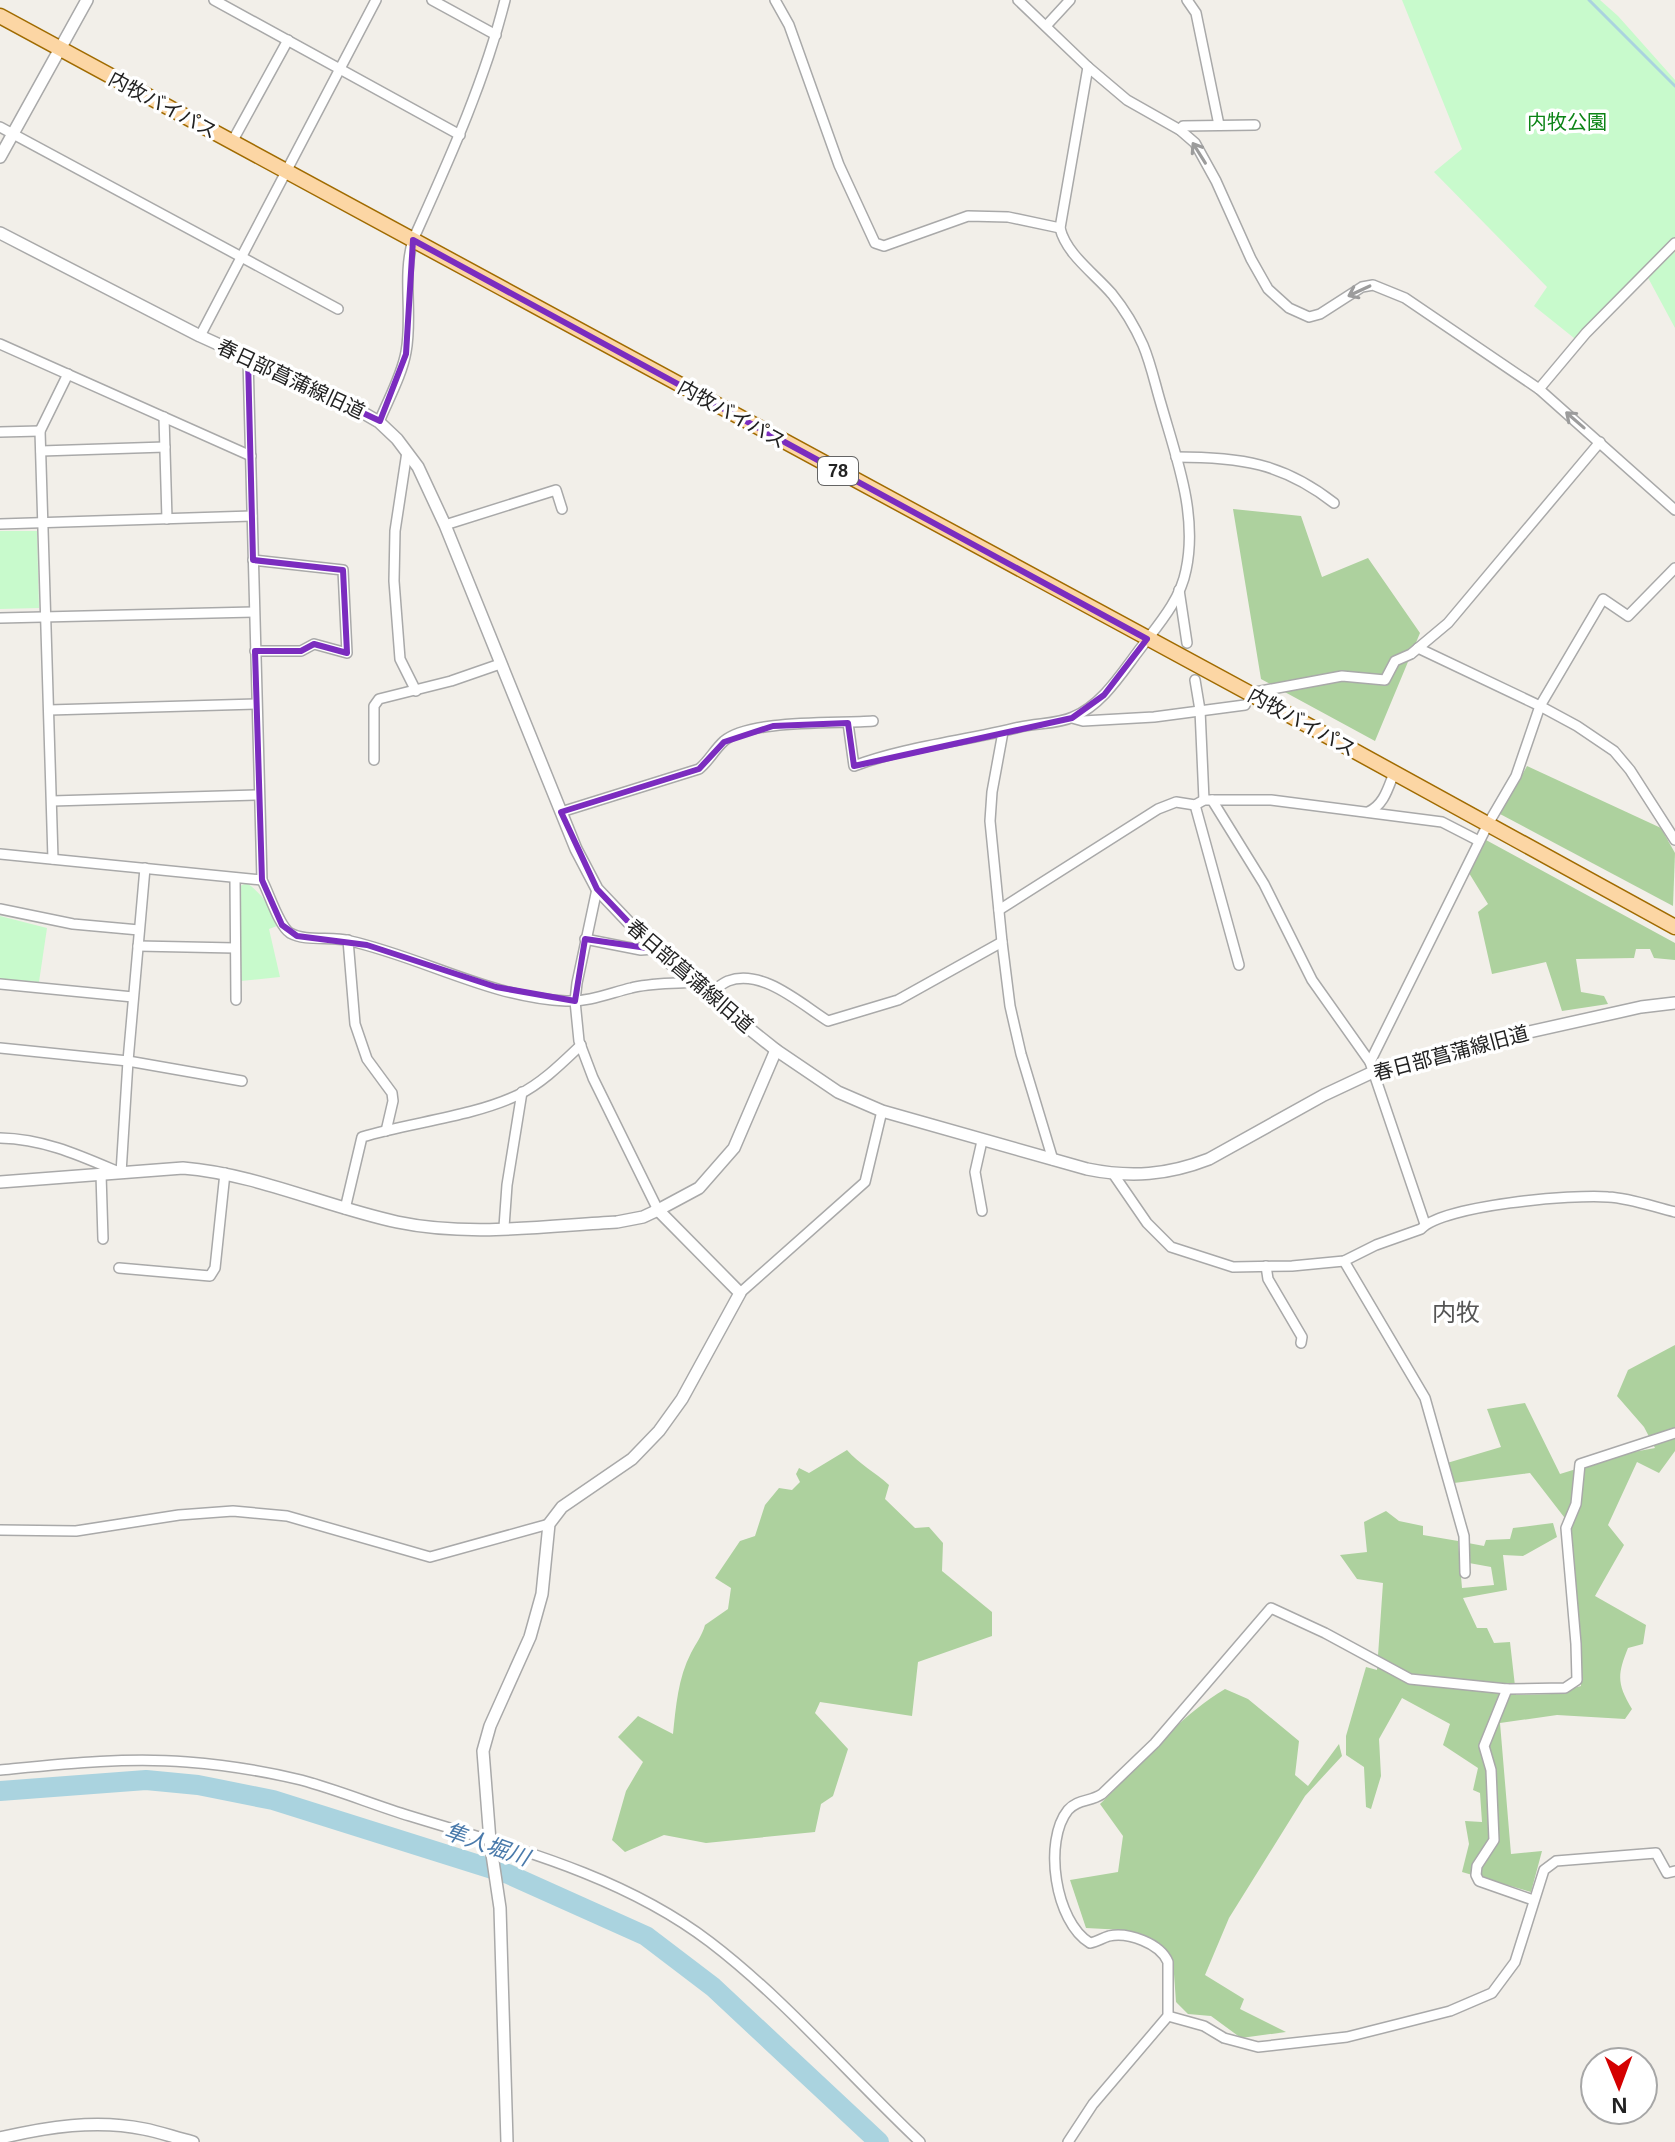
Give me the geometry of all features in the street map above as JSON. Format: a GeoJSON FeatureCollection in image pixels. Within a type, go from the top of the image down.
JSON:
{"type":"FeatureCollection","features":[{"type":"Feature","properties":{"kind":"main road","name":"内牧バイパス"},"geometry":{"type":"LineString","coordinates":[[0,16],[1147,639],[1247,699],[1394,773],[1675,927]]}},
{"type":"Feature","properties":{"kind":"street"},"geometry":{"type":"LineString","coordinates":[[0,157],[87,0]]}},
{"type":"Feature","properties":{"kind":"street"},"geometry":{"type":"LineString","coordinates":[[214,0],[460,135]]}},
{"type":"Feature","properties":{"kind":"street"},"geometry":{"type":"LineString","coordinates":[[200,336],[376,0]]}},
{"type":"Feature","properties":{"kind":"street"},"geometry":{"type":"LineString","coordinates":[[432,0],[496,35]]}},
{"type":"Feature","properties":{"kind":"street"},"geometry":{"type":"LineString","coordinates":[[379,422],[406,354],[408,257],[413,240],[460,135],[496,35],[505,0]]}},
{"type":"Feature","properties":{"kind":"street"},"geometry":{"type":"LineString","coordinates":[[775,0],[789,25],[839,165],[875,243],[884,246],[968,216],[1008,217],[1060,228]]}},
{"type":"Feature","properties":{"kind":"street"},"geometry":{"type":"LineString","coordinates":[[1018,0],[1127,100],[1180,130],[1195,143],[1268,289],[1289,308],[1309,317],[1320,314],[1362,287],[1373,285],[1405,298],[1539,389],[1675,510]]}},
{"type":"Feature","properties":{"kind":"street"},"geometry":{"type":"LineString","coordinates":[[1046,26],[1070,0]]}},
{"type":"Feature","properties":{"kind":"street"},"geometry":{"type":"LineString","coordinates":[[1187,0],[1196,13],[1219,125]]}},
{"type":"Feature","properties":{"kind":"street"},"geometry":{"type":"LineString","coordinates":[[232,142],[288,40]]}},
{"type":"Feature","properties":{"kind":"street"},"geometry":{"type":"LineString","coordinates":[[848,723],[854,766],[880,756],[1072,718],[1104,695],[1172,606],[1186,571],[1186,492],[1145,349],[1133,323],[1112,294],[1070,248],[1060,228],[1088,67]]}},
{"type":"Feature","properties":{"kind":"street"},"geometry":{"type":"LineString","coordinates":[[1180,130],[1183,126],[1255,125]]}},
{"type":"Feature","properties":{"kind":"street"},"geometry":{"type":"LineString","coordinates":[[0,127],[338,309]]}},
{"type":"Feature","properties":{"kind":"street","name":"春日部菖蒲線旧道"},"geometry":{"type":"LineString","coordinates":[[0,233],[200,336],[341,400],[379,422],[407,452],[422,475],[576,849],[597,889],[654,949],[707,995],[776,1050],[838,1092],[882,1111],[1053,1160],[1114,1175],[1149,1175],[1189,1167],[1209,1159],[1371,1067],[1641,1007],[1675,1003]]}},
{"type":"Feature","properties":{"kind":"street"},"geometry":{"type":"LineString","coordinates":[[1539,389],[1586,333],[1675,243]]}},
{"type":"Feature","properties":{"kind":"street"},"geometry":{"type":"LineString","coordinates":[[0,344],[251,456]]}},
{"type":"Feature","properties":{"kind":"street"},"geometry":{"type":"LineString","coordinates":[[248,359],[262,880],[282,925],[297,936],[348,940],[532,996],[575,1001],[611,995],[633,987],[692,982]]}},
{"type":"Feature","properties":{"kind":"street"},"geometry":{"type":"LineString","coordinates":[[53,859],[40,431],[68,374]]}},
{"type":"Feature","properties":{"kind":"street"},"geometry":{"type":"LineString","coordinates":[[164,417],[167,519]]}},
{"type":"Feature","properties":{"kind":"street"},"geometry":{"type":"LineString","coordinates":[[0,432],[40,431]]}},
{"type":"Feature","properties":{"kind":"street"},"geometry":{"type":"LineString","coordinates":[[1072,718],[1083,721],[1109,720],[1200,710],[1342,676],[1385,680],[1395,661],[1418,648],[1448,623],[1600,442]]}},
{"type":"Feature","properties":{"kind":"street"},"geometry":{"type":"LineString","coordinates":[[41,451],[165,447]]}},
{"type":"Feature","properties":{"kind":"street"},"geometry":{"type":"LineString","coordinates":[[407,452],[395,531],[394,581],[400,659],[416,691]]}},
{"type":"Feature","properties":{"kind":"street"},"geometry":{"type":"LineString","coordinates":[[1176,457],[1241,459],[1264,464],[1290,475],[1334,503]]}},
{"type":"Feature","properties":{"kind":"street"},"geometry":{"type":"LineString","coordinates":[[445,525],[556,490],[562,509]]}},
{"type":"Feature","properties":{"kind":"street"},"geometry":{"type":"LineString","coordinates":[[0,524],[252,516]]}},
{"type":"Feature","properties":{"kind":"street"},"geometry":{"type":"LineString","coordinates":[[253,560],[343,570],[347,653],[314,644],[301,651],[255,651]]}},
{"type":"Feature","properties":{"kind":"street"},"geometry":{"type":"LineString","coordinates":[[1371,1067],[1479,841],[1516,776],[1540,706],[1603,599],[1628,616],[1675,568]]}},
{"type":"Feature","properties":{"kind":"street"},"geometry":{"type":"LineString","coordinates":[[1179,590],[1187,643]]}},
{"type":"Feature","properties":{"kind":"street"},"geometry":{"type":"LineString","coordinates":[[0,618],[254,612]]}},
{"type":"Feature","properties":{"kind":"street"},"geometry":{"type":"LineString","coordinates":[[1418,648],[1540,706],[1614,751],[1630,770],[1675,840]]}},
{"type":"Feature","properties":{"kind":"street"},"geometry":{"type":"LineString","coordinates":[[374,760],[374,706],[379,699],[416,691],[500,664]]}},
{"type":"Feature","properties":{"kind":"street"},"geometry":{"type":"LineString","coordinates":[[1195,680],[1200,710],[1204,802],[1239,965]]}},
{"type":"Feature","properties":{"kind":"street"},"geometry":{"type":"LineString","coordinates":[[49,710],[256,704]]}},
{"type":"Feature","properties":{"kind":"street"},"geometry":{"type":"LineString","coordinates":[[561,812],[699,769],[724,742],[739,733],[773,726],[873,721]]}},
{"type":"Feature","properties":{"kind":"street"},"geometry":{"type":"LineString","coordinates":[[1003,732],[990,821],[1002,942],[1010,1006],[1021,1054],[1053,1160]]}},
{"type":"Feature","properties":{"kind":"street"},"geometry":{"type":"LineString","coordinates":[[1368,812],[1382,802],[1394,773]]}},
{"type":"Feature","properties":{"kind":"street"},"geometry":{"type":"LineString","coordinates":[[52,801],[258,795]]}},
{"type":"Feature","properties":{"kind":"street"},"geometry":{"type":"LineString","coordinates":[[999,910],[1158,809],[1176,802],[1271,800],[1368,812],[1442,822],[1479,841]]}},
{"type":"Feature","properties":{"kind":"street"},"geometry":{"type":"LineString","coordinates":[[1204,802],[1264,884],[1312,980],[1371,1067],[1425,1224]]}},
{"type":"Feature","properties":{"kind":"street"},"geometry":{"type":"LineString","coordinates":[[0,854],[262,880]]}},
{"type":"Feature","properties":{"kind":"street"},"geometry":{"type":"LineString","coordinates":[[121,1173],[145,868]]}},
{"type":"Feature","properties":{"kind":"street"},"geometry":{"type":"LineString","coordinates":[[235,878],[236,1000]]}},
{"type":"Feature","properties":{"kind":"street"},"geometry":{"type":"LineString","coordinates":[[597,889],[575,1001],[581,1045],[593,1078],[658,1210],[740,1293]]}},
{"type":"Feature","properties":{"kind":"street"},"geometry":{"type":"LineString","coordinates":[[0,909],[73,924],[139,930]]}},
{"type":"Feature","properties":{"kind":"street"},"geometry":{"type":"LineString","coordinates":[[585,939],[641,950],[654,949]]}},
{"type":"Feature","properties":{"kind":"street"},"geometry":{"type":"LineString","coordinates":[[348,940],[355,1024],[367,1059],[392,1093],[386,1131]]}},
{"type":"Feature","properties":{"kind":"street"},"geometry":{"type":"LineString","coordinates":[[707,995],[728,981],[740,978],[761,980],[828,1021],[898,1000],[1002,942]]}},
{"type":"Feature","properties":{"kind":"street"},"geometry":{"type":"LineString","coordinates":[[138,946],[235,948]]}},
{"type":"Feature","properties":{"kind":"street"},"geometry":{"type":"LineString","coordinates":[[0,984],[133,997]]}},
{"type":"Feature","properties":{"kind":"street"},"geometry":{"type":"LineString","coordinates":[[345,1209],[362,1137],[489,1105],[522,1092],[550,1075],[581,1045]]}},
{"type":"Feature","properties":{"kind":"street"},"geometry":{"type":"LineString","coordinates":[[0,1048],[128,1061],[242,1081]]}},
{"type":"Feature","properties":{"kind":"street"},"geometry":{"type":"LineString","coordinates":[[0,1182],[183,1168],[225,1173],[345,1209],[430,1227],[617,1222],[643,1217],[699,1188],[734,1148],[776,1050]]}},
{"type":"Feature","properties":{"kind":"street"},"geometry":{"type":"LineString","coordinates":[[504,1227],[507,1185],[522,1092]]}},
{"type":"Feature","properties":{"kind":"street"},"geometry":{"type":"LineString","coordinates":[[507,2142],[500,1908],[490,1841],[483,1751],[490,1726],[530,1637],[542,1594],[549,1524],[562,1507],[632,1459],[659,1431],[682,1399],[740,1293],[865,1182],[882,1111]]}},
{"type":"Feature","properties":{"kind":"street"},"geometry":{"type":"LineString","coordinates":[[0,1138],[61,1147],[121,1173]]}},
{"type":"Feature","properties":{"kind":"street"},"geometry":{"type":"LineString","coordinates":[[982,1141],[975,1172],[982,1211]]}},
{"type":"Feature","properties":{"kind":"street"},"geometry":{"type":"LineString","coordinates":[[119,1268],[210,1276],[215,1268],[225,1173]]}},
{"type":"Feature","properties":{"kind":"street"},"geometry":{"type":"LineString","coordinates":[[101,1174],[103,1239]]}},
{"type":"Feature","properties":{"kind":"street"},"geometry":{"type":"LineString","coordinates":[[1114,1175],[1147,1223],[1171,1247],[1233,1267],[1344,1261],[1376,1245],[1421,1229],[1425,1224],[1461,1212],[1542,1199],[1609,1196],[1675,1212]]}},
{"type":"Feature","properties":{"kind":"street"},"geometry":{"type":"LineString","coordinates":[[1344,1261],[1425,1398],[1464,1536],[1465,1573]]}},
{"type":"Feature","properties":{"kind":"street"},"geometry":{"type":"LineString","coordinates":[[1266,1266],[1268,1279],[1302,1337],[1301,1343]]}},
{"type":"Feature","properties":{"kind":"street"},"geometry":{"type":"LineString","coordinates":[[1068,2142],[1093,2104],[1168,2016],[1168,1962],[1165,1955],[1137,1938],[1110,1936],[1090,1943],[1074,1928],[1060,1898],[1055,1858],[1058,1833],[1061,1821],[1073,1805],[1102,1794],[1147,1752],[1271,1608],[1410,1679],[1507,1689],[1565,1688],[1577,1680],[1566,1528],[1576,1504],[1580,1464],[1675,1433]]}},
{"type":"Feature","properties":{"kind":"street"},"geometry":{"type":"LineString","coordinates":[[0,1530],[76,1531],[179,1515],[233,1511],[287,1516],[430,1557],[549,1524]]}},
{"type":"Feature","properties":{"kind":"street"},"geometry":{"type":"LineString","coordinates":[[1507,1689],[1484,1746],[1491,1770],[1494,1840],[1477,1866],[1476,1875],[1479,1881],[1533,1900]]}},
{"type":"Feature","properties":{"kind":"street"},"geometry":{"type":"LineString","coordinates":[[0,1770],[129,1760],[190,1762],[246,1769],[302,1780],[512,1846],[609,1882],[665,1911],[709,1941],[754,1979],[920,2142]]}},
{"type":"Feature","properties":{"kind":"street"},"geometry":{"type":"LineString","coordinates":[[1168,2016],[1204,2026],[1224,2038],[1258,2047],[1347,2037],[1450,2011],[1492,1993],[1515,1962],[1544,1870],[1556,1861],[1656,1853],[1667,1873],[1675,1871]]}},
{"type":"Feature","properties":{"kind":"street"},"geometry":{"type":"LineString","coordinates":[[0,2138],[75,2125],[131,2127],[184,2141]]}},
{"type":"Feature","properties":{"kind":"highlighted area"},"geometry":{"type":"Polygon","coordinates":[[[413,240],[1147,639],[1104,695],[1072,718],[854,766],[848,723],[773,726],[724,742],[699,769],[561,812],[597,889],[654,949],[585,939],[575,1001],[496,987],[367,945],[297,936],[282,925],[262,880],[255,651],[301,651],[314,644],[347,653],[343,570],[253,560],[248,359],[380,421],[406,354],[413,240]]]}},
{"type":"Feature","properties":{"kind":"green space","name":"内牧公園"},"geometry":{"type":"Polygon","coordinates":[[[1402,0],[1600,0],[1675,80],[1675,328],[1646,274],[1579,342],[1534,306],[1547,287],[1434,172],[1462,149],[1402,0]]]}},
{"type":"Feature","properties":{"kind":"green space"},"geometry":{"type":"Polygon","coordinates":[[[1233,509],[1301,516],[1322,577],[1368,558],[1420,633],[1375,741],[1261,679],[1233,509]]]}},
{"type":"Feature","properties":{"kind":"green space"},"geometry":{"type":"Polygon","coordinates":[[[0,531],[37,531],[39,608],[0,609],[0,531]]]}},
{"type":"Feature","properties":{"kind":"green space"},"geometry":{"type":"Polygon","coordinates":[[[1527,766],[1661,828],[1675,853],[1673,906],[1500,814],[1527,766]]]}},
{"type":"Feature","properties":{"kind":"green space"},"geometry":{"type":"Polygon","coordinates":[[[1486,840],[1675,943],[1675,960],[1654,958],[1650,949],[1636,949],[1634,958],[1576,959],[1581,992],[1604,996],[1608,1004],[1562,1011],[1546,962],[1492,974],[1478,912],[1488,904],[1469,873],[1486,840]]]}},
{"type":"Feature","properties":{"kind":"green space"},"geometry":{"type":"Polygon","coordinates":[[[247,883],[266,902],[277,926],[269,929],[280,977],[241,981],[240,886],[247,883]]]}},
{"type":"Feature","properties":{"kind":"green space"},"geometry":{"type":"Polygon","coordinates":[[[0,916],[47,928],[39,982],[0,979],[0,916]]]}},
{"type":"Feature","properties":{"kind":"green space"},"geometry":{"type":"Polygon","coordinates":[[[1675,1345],[1675,1451],[1659,1473],[1637,1462],[1608,1525],[1624,1545],[1595,1596],[1646,1625],[1643,1644],[1628,1648],[1620,1673],[1621,1686],[1632,1709],[1625,1719],[1557,1715],[1500,1723],[1511,1854],[1542,1851],[1531,1892],[1462,1872],[1469,1844],[1465,1821],[1482,1822],[1480,1793],[1473,1790],[1478,1768],[1443,1745],[1450,1724],[1402,1698],[1379,1739],[1381,1776],[1371,1809],[1366,1807],[1364,1767],[1346,1755],[1346,1736],[1366,1667],[1377,1670],[1383,1583],[1357,1579],[1340,1555],[1367,1552],[1364,1522],[1386,1511],[1399,1521],[1423,1526],[1423,1535],[1458,1541],[1462,1588],[1494,1585],[1491,1567],[1469,1563],[1468,1543],[1484,1546],[1486,1540],[1510,1539],[1513,1528],[1553,1523],[1557,1537],[1523,1556],[1503,1555],[1507,1590],[1463,1598],[1477,1628],[1487,1628],[1494,1643],[1510,1642],[1516,1695],[1552,1694],[1581,1686],[1571,1526],[1530,1473],[1454,1483],[1447,1463],[1501,1447],[1487,1409],[1525,1403],[1560,1474],[1655,1448],[1644,1427],[1617,1396],[1628,1370],[1675,1345]]]}},
{"type":"Feature","properties":{"kind":"green space"},"geometry":{"type":"Polygon","coordinates":[[[847,1450],[889,1485],[885,1499],[915,1528],[929,1527],[943,1543],[942,1571],[992,1612],[992,1636],[918,1662],[912,1716],[820,1702],[815,1713],[848,1749],[833,1796],[821,1804],[815,1832],[706,1843],[664,1835],[625,1852],[612,1840],[626,1791],[643,1762],[618,1737],[638,1716],[673,1734],[683,1672],[705,1625],[728,1609],[731,1588],[715,1578],[740,1541],[755,1536],[765,1505],[779,1488],[792,1490],[800,1482],[796,1474],[799,1468],[809,1473],[847,1450]]]}},
{"type":"Feature","properties":{"kind":"green space"},"geometry":{"type":"Polygon","coordinates":[[[1225,1689],[1248,1699],[1299,1741],[1295,1775],[1308,1786],[1339,1744],[1342,1756],[1305,1796],[1229,1918],[1205,1975],[1244,1999],[1240,2009],[1286,2032],[1241,2038],[1211,2016],[1188,2014],[1176,2002],[1173,1960],[1124,1930],[1086,1928],[1070,1880],[1118,1872],[1123,1836],[1100,1804],[1175,1728],[1225,1689]]]}},
{"type":"Feature","properties":{"kind":"waterway"},"geometry":{"type":"LineString","coordinates":[[1589,0],[1675,86]]}},
{"type":"Feature","properties":{"kind":"waterway","name":"隼人堀川"},"geometry":{"type":"LineString","coordinates":[[0,1791],[146,1780],[198,1785],[273,1800],[508,1874],[646,1936],[713,1987],[879,2142]]}},
{"type":"Feature","properties":{"kind":"district","name":"内牧"},"geometry":{"type":"Point","coordinates":[1456,1313]}}]}
